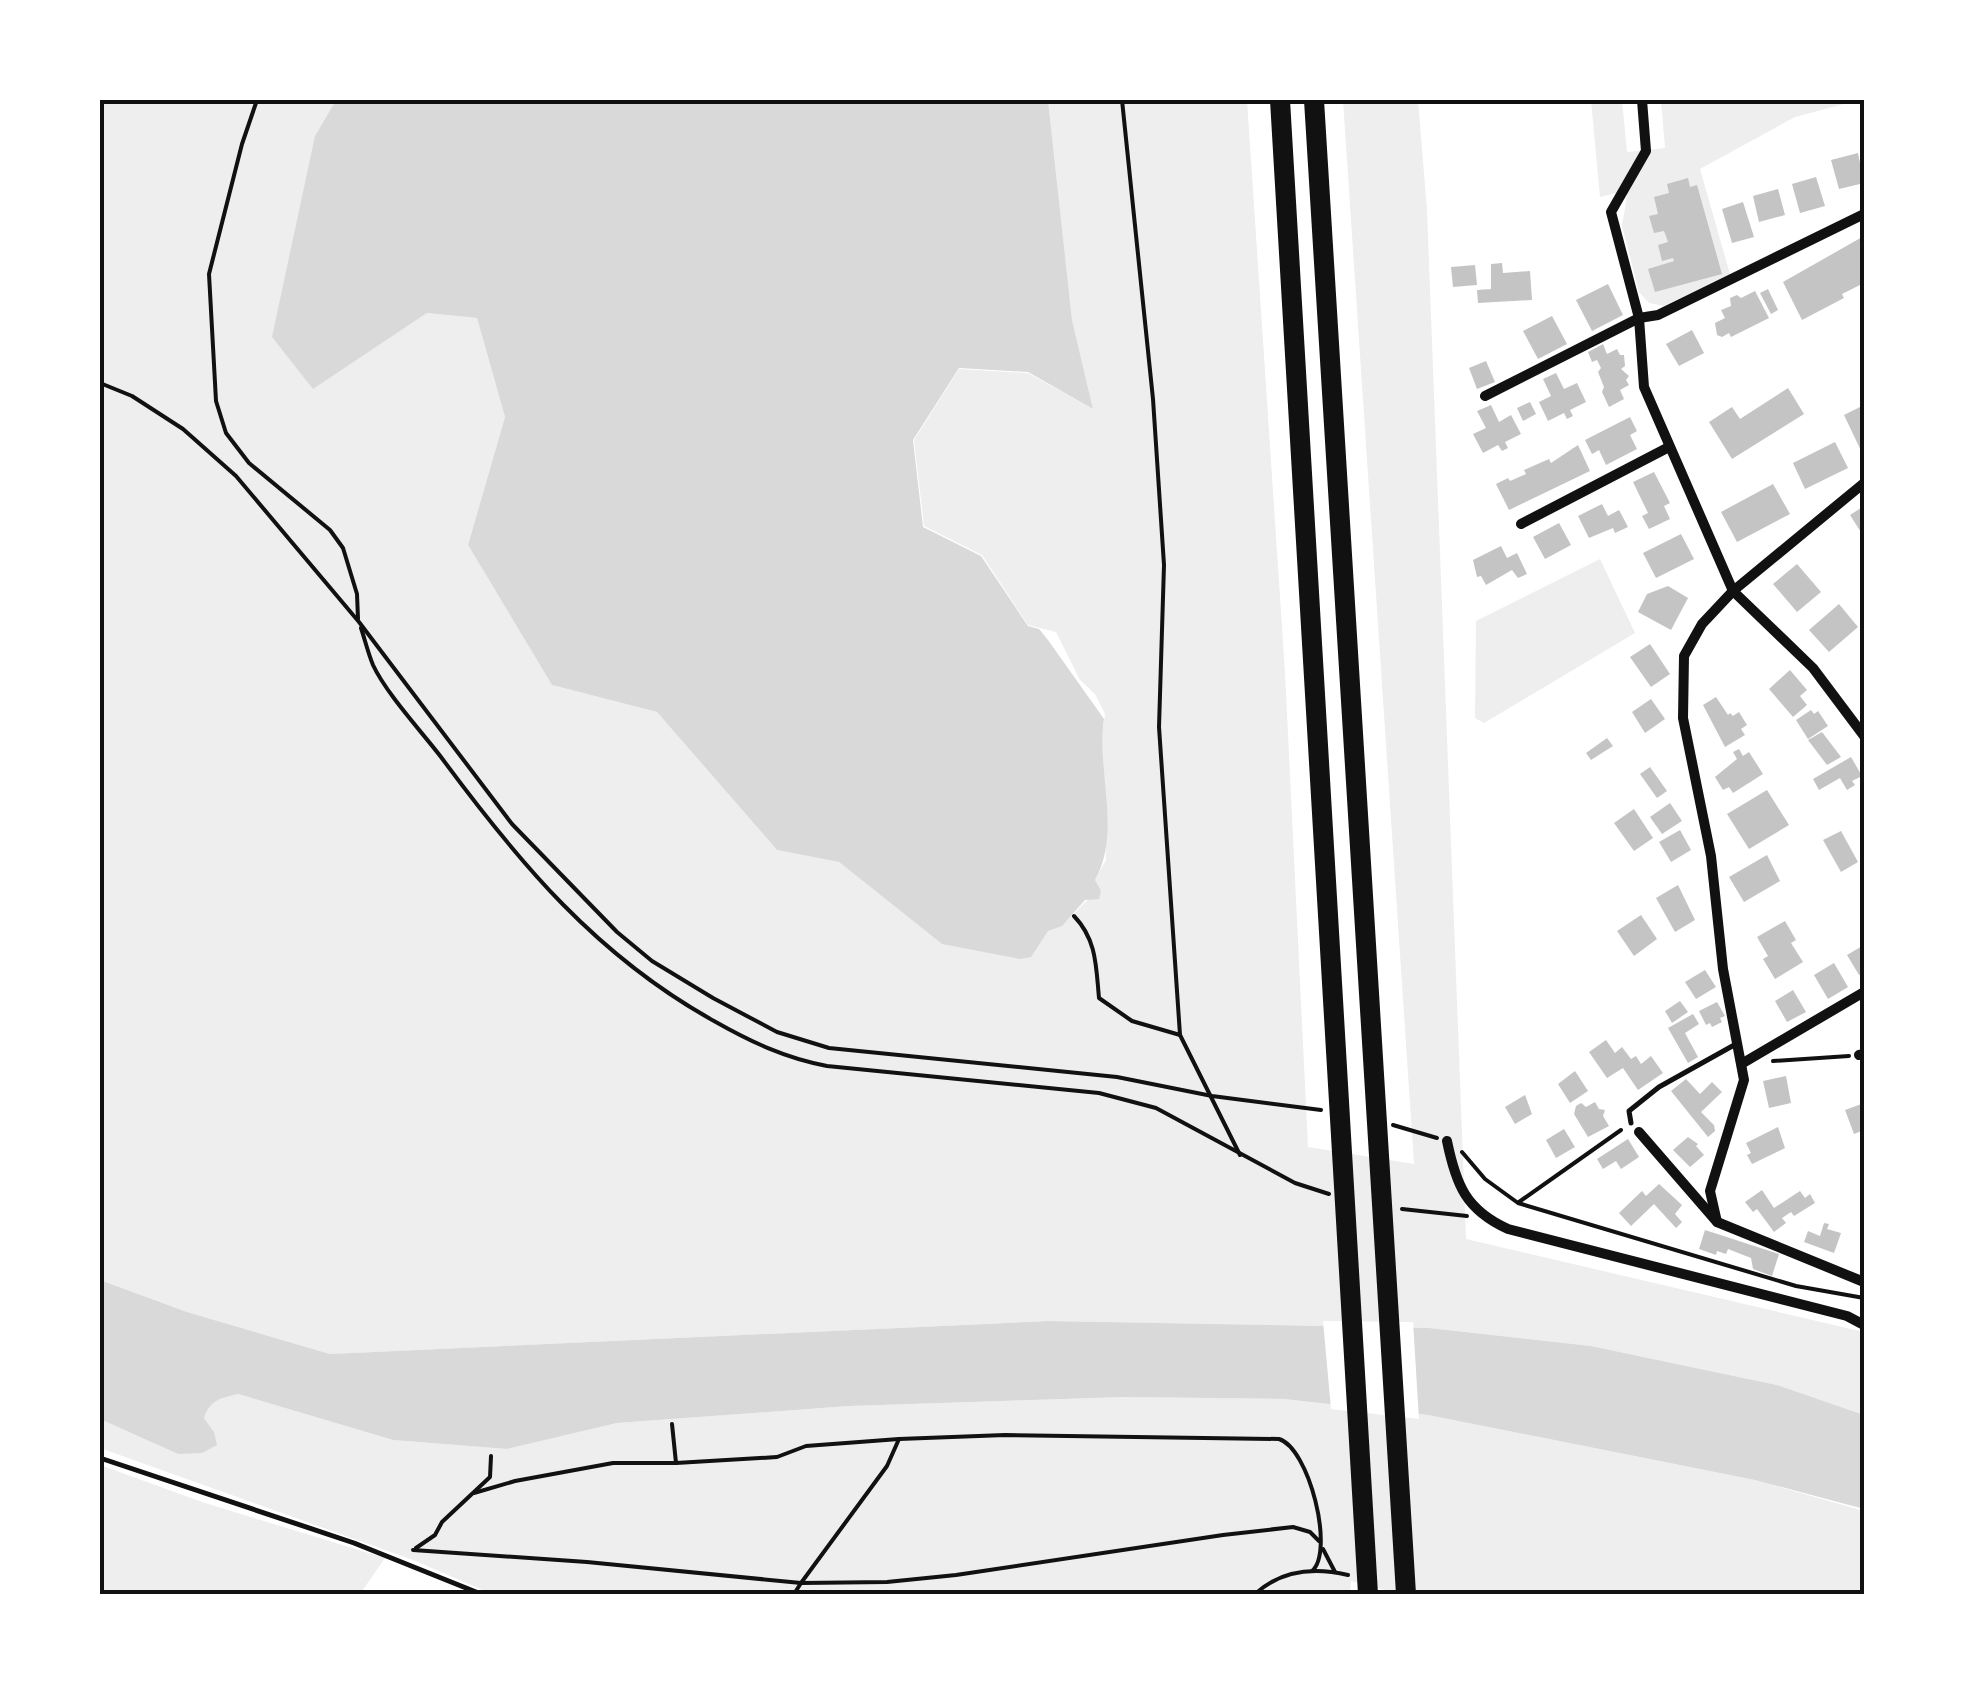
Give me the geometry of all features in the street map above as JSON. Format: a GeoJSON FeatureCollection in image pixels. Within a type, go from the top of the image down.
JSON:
{"type":"FeatureCollection","features":[{"type":"Feature","properties":{"kind":"highway"},"geometry":{"type":"LineString","coordinates":[[1280,100],[1368,1594]]}},
{"type":"Feature","properties":{"kind":"highway"},"geometry":{"type":"LineString","coordinates":[[1314,100],[1406,1594]]}},
{"type":"Feature","properties":{"kind":"street"},"geometry":{"type":"LineString","coordinates":[[1642,100],[1646,151],[1612,212],[1639,318],[1644,387],[1733,591],[1813,668],[1864,736]]}},
{"type":"Feature","properties":{"kind":"street"},"geometry":{"type":"LineString","coordinates":[[1485,396],[1639,318],[1658,316],[1864,214]]}},
{"type":"Feature","properties":{"kind":"street"},"geometry":{"type":"LineString","coordinates":[[1521,524],[1669,447]]}},
{"type":"Feature","properties":{"kind":"street"},"geometry":{"type":"LineString","coordinates":[[1718,1222],[1710,1190],[1744,1080],[1743,1063],[1723,969],[1711,856],[1683,718],[1684,656],[1702,624],[1733,591],[1864,483]]}},
{"type":"Feature","properties":{"kind":"street"},"geometry":{"type":"LineString","coordinates":[[1743,1063],[1864,992]]}},
{"type":"Feature","properties":{"kind":"street"},"geometry":{"type":"LineString","coordinates":[[1635,1127],[1718,1222],[1864,1282]]}},
{"type":"Feature","properties":{"kind":"street"},"geometry":{"type":"LineString","coordinates":[[1447,1141],[1453,1172],[1465,1196],[1484,1218],[1508,1229],[1847,1316],[1864,1325]]}},
{"type":"Feature","properties":{"kind":"lane"},"geometry":{"type":"LineString","coordinates":[[1635,1127],[1629,1111],[1659,1087],[1739,1043]]}},
{"type":"Feature","properties":{"kind":"lane"},"geometry":{"type":"LineString","coordinates":[[100,1458],[395,1559],[481,1594]]}},
{"type":"Feature","properties":{"kind":"path"},"geometry":{"type":"LineString","coordinates":[[257,100],[209,274],[216,401],[226,434],[248,462],[330,530],[343,548],[358,594],[358,622],[374,667],[472,800],[535,876],[603,946],[665,994],[758,1045],[795,1060],[1099,1092],[1156,1108],[1294,1183],[1331,1195]]}},
{"type":"Feature","properties":{"kind":"path"},"geometry":{"type":"LineString","coordinates":[[1122,100],[1153,398],[1164,565],[1158,728],[1180,1035],[1240,1155]]}},
{"type":"Feature","properties":{"kind":"path"},"geometry":{"type":"LineString","coordinates":[[100,382],[132,396],[183,429],[236,476],[358,622],[512,824],[617,932],[652,961],[713,998],[777,1032],[828,1048],[1117,1077],[1212,1096],[1300,1105]]}},
{"type":"Feature","properties":{"kind":"path"},"geometry":{"type":"LineString","coordinates":[[1074,916],[1094,946],[1099,998],[1132,1021],[1180,1035]]}},
{"type":"Feature","properties":{"kind":"path"},"geometry":{"type":"LineString","coordinates":[[1743,1063],[1861,1054]]}},
{"type":"Feature","properties":{"kind":"path"},"geometry":{"type":"LineString","coordinates":[[1401,1127],[1447,1141],[1470,1158],[1485,1179],[1518,1203],[1796,1286],[1864,1298]]}},
{"type":"Feature","properties":{"kind":"path"},"geometry":{"type":"LineString","coordinates":[[1518,1203],[1635,1127]]}},
{"type":"Feature","properties":{"kind":"path"},"geometry":{"type":"LineString","coordinates":[[1402,1209],[1484,1218]]}},
{"type":"Feature","properties":{"kind":"path"},"geometry":{"type":"LineString","coordinates":[[672,1424],[676,1463]]}},
{"type":"Feature","properties":{"kind":"path"},"geometry":{"type":"LineString","coordinates":[[794,1594],[888,1466],[899,1439]]}},
{"type":"Feature","properties":{"kind":"path"},"geometry":{"type":"LineString","coordinates":[[474,1493],[515,1481],[613,1463],[776,1457],[806,1446],[899,1439],[1279,1439],[1289,1442],[1304,1465],[1322,1546],[1335,1572]]}},
{"type":"Feature","properties":{"kind":"path"},"geometry":{"type":"LineString","coordinates":[[395,1559],[436,1535],[442,1522],[490,1478],[491,1456]]}},
{"type":"Feature","properties":{"kind":"path"},"geometry":{"type":"LineString","coordinates":[[414,1550],[801,1583],[956,1576],[1293,1527],[1310,1532],[1322,1546]]}},
{"type":"Feature","properties":{"kind":"path"},"geometry":{"type":"LineString","coordinates":[[1312,1571],[1318,1565],[1322,1546]]}},
{"type":"Feature","properties":{"kind":"path"},"geometry":{"type":"LineString","coordinates":[[1255,1594],[1294,1572],[1354,1576]]}},
{"type":"Feature","properties":{"kind":"shaded area"},"geometry":{"type":"Polygon","coordinates":[[[100,100],[336,100],[315,136],[314,388],[427,313],[477,318],[505,417],[468,545],[552,685],[657,712],[777,850],[839,862],[942,944],[1048,931],[1100,891],[1095,880],[1106,860],[1102,736],[1105,714],[1095,694],[1080,680],[1056,632],[1028,625],[982,555],[924,526],[914,440],[959,369],[1028,373],[1093,409],[1072,320],[1048,100],[1247,100],[1285,672],[1308,1147],[1414,1164],[1343,100],[1418,100],[1427,210],[1466,1239],[1864,1332],[1864,1415],[1777,1385],[1591,1346],[1429,1328],[1048,1321],[330,1354],[187,1312],[100,1280],[100,100]]]}},
{"type":"Feature","properties":{"kind":"shaded area"},"geometry":{"type":"Polygon","coordinates":[[[336,100],[1048,100],[1072,320],[1093,409],[1028,372],[959,368],[913,440],[923,527],[981,556],[1028,626],[1039,629],[1048,640],[1104,719],[1108,822],[1103,861],[1095,880],[1101,891],[1099,899],[1085,900],[1062,926],[1048,931],[1031,957],[1020,959],[942,944],[839,862],[777,850],[657,712],[552,685],[468,545],[505,417],[477,318],[427,313],[313,389],[272,337],[315,136],[336,100]]]}},
{"type":"Feature","properties":{"kind":"shaded area"},"geometry":{"type":"Polygon","coordinates":[[[1591,100],[1622,100],[1627,152],[1665,148],[1661,100],[1859,100],[1795,117],[1700,169],[1730,274],[1664,306],[1649,303],[1639,292],[1622,226],[1628,190],[1600,197],[1591,100]]]}},
{"type":"Feature","properties":{"kind":"shaded area"},"geometry":{"type":"Polygon","coordinates":[[[1600,559],[1635,633],[1484,723],[1475,718],[1476,621],[1600,559]]]}},
{"type":"Feature","properties":{"kind":"shaded area"},"geometry":{"type":"Polygon","coordinates":[[[100,1280],[187,1312],[330,1354],[1048,1321],[1429,1328],[1591,1346],[1777,1385],[1864,1415],[1864,1509],[1755,1480],[1428,1415],[1284,1399],[1125,1397],[849,1406],[617,1423],[507,1449],[393,1440],[238,1394],[217,1401],[204,1418],[217,1445],[202,1453],[178,1454],[100,1419],[100,1280]]]}},
{"type":"Feature","properties":{"kind":"shaded area"},"geometry":{"type":"Polygon","coordinates":[[[238,1394],[393,1440],[507,1449],[617,1423],[849,1406],[1125,1397],[1284,1399],[1428,1415],[1755,1480],[1864,1511],[1864,1594],[1400,1594],[1351,1581],[1350,1594],[492,1594],[413,1560],[100,1448],[100,1419],[178,1454],[214,1432],[204,1418],[213,1404],[238,1394]]]}},
{"type":"Feature","properties":{"kind":"shaded area"},"geometry":{"type":"Polygon","coordinates":[[[100,1465],[205,1503],[385,1558],[360,1594],[157,1594],[152,1590],[148,1594],[100,1594],[100,1465]]]}},
{"type":"Feature","properties":{"kind":"pier"},"geometry":{"type":"Polygon","coordinates":[[[1323,1321],[1413,1322],[1419,1419],[1331,1409],[1323,1321]]]}},
{"type":"Feature","properties":{"kind":"building"},"geometry":{"type":"Polygon","coordinates":[[[1858,153],[1864,183],[1839,189],[1831,160],[1858,153]]]}},
{"type":"Feature","properties":{"kind":"building"},"geometry":{"type":"Polygon","coordinates":[[[1816,177],[1825,206],[1800,213],[1792,184],[1816,177]]]}},
{"type":"Feature","properties":{"kind":"building"},"geometry":{"type":"Polygon","coordinates":[[[1688,178],[1690,187],[1697,185],[1722,274],[1655,292],[1648,269],[1674,261],[1662,261],[1658,245],[1668,242],[1664,231],[1654,233],[1649,216],[1658,214],[1654,197],[1669,193],[1667,184],[1688,178]]]}},
{"type":"Feature","properties":{"kind":"building"},"geometry":{"type":"Polygon","coordinates":[[[1778,189],[1785,215],[1759,222],[1753,196],[1778,189]]]}},
{"type":"Feature","properties":{"kind":"building"},"geometry":{"type":"Polygon","coordinates":[[[1743,202],[1754,237],[1732,243],[1722,209],[1743,202]]]}},
{"type":"Feature","properties":{"kind":"building"},"geometry":{"type":"Polygon","coordinates":[[[1864,236],[1864,283],[1802,320],[1783,282],[1864,236]]]}},
{"type":"Feature","properties":{"kind":"building"},"geometry":{"type":"Polygon","coordinates":[[[1502,263],[1503,273],[1530,271],[1532,300],[1478,303],[1477,290],[1491,289],[1491,264],[1502,263]]]}},
{"type":"Feature","properties":{"kind":"building"},"geometry":{"type":"Polygon","coordinates":[[[1475,265],[1477,285],[1453,287],[1451,267],[1475,265]]]}},
{"type":"Feature","properties":{"kind":"building"},"geometry":{"type":"Polygon","coordinates":[[[1608,284],[1623,315],[1592,331],[1576,300],[1608,284]]]}},
{"type":"Feature","properties":{"kind":"building"},"geometry":{"type":"Polygon","coordinates":[[[1768,289],[1778,310],[1771,314],[1760,293],[1768,289]]]}},
{"type":"Feature","properties":{"kind":"building"},"geometry":{"type":"Polygon","coordinates":[[[1755,291],[1769,318],[1731,337],[1729,333],[1717,335],[1715,323],[1725,318],[1721,310],[1731,306],[1730,298],[1755,291]]]}},
{"type":"Feature","properties":{"kind":"building"},"geometry":{"type":"Polygon","coordinates":[[[1552,316],[1567,344],[1538,359],[1523,331],[1552,316]]]}},
{"type":"Feature","properties":{"kind":"building"},"geometry":{"type":"Polygon","coordinates":[[[1692,330],[1704,353],[1679,366],[1666,344],[1692,330]]]}},
{"type":"Feature","properties":{"kind":"building"},"geometry":{"type":"Polygon","coordinates":[[[1603,344],[1607,354],[1617,349],[1624,355],[1625,366],[1621,369],[1629,376],[1629,385],[1620,390],[1624,399],[1609,407],[1602,392],[1598,372],[1601,368],[1597,360],[1592,362],[1588,352],[1603,344]]]}},
{"type":"Feature","properties":{"kind":"building"},"geometry":{"type":"Polygon","coordinates":[[[1486,361],[1495,382],[1477,389],[1469,368],[1486,361]]]}},
{"type":"Feature","properties":{"kind":"building"},"geometry":{"type":"Polygon","coordinates":[[[1556,373],[1564,389],[1577,383],[1586,402],[1570,410],[1573,416],[1567,419],[1564,413],[1548,421],[1539,402],[1551,396],[1543,379],[1556,373]]]}},
{"type":"Feature","properties":{"kind":"building"},"geometry":{"type":"Polygon","coordinates":[[[1788,388],[1804,414],[1732,459],[1709,422],[1732,407],[1740,419],[1788,388]]]}},
{"type":"Feature","properties":{"kind":"building"},"geometry":{"type":"Polygon","coordinates":[[[1530,402],[1536,414],[1523,421],[1517,408],[1530,402]]]}},
{"type":"Feature","properties":{"kind":"building"},"geometry":{"type":"Polygon","coordinates":[[[1491,405],[1499,422],[1511,415],[1521,434],[1505,442],[1508,448],[1502,451],[1498,445],[1483,453],[1473,434],[1486,428],[1477,411],[1491,405]]]}},
{"type":"Feature","properties":{"kind":"building"},"geometry":{"type":"Polygon","coordinates":[[[1864,405],[1864,457],[1844,415],[1864,405]]]}},
{"type":"Feature","properties":{"kind":"building"},"geometry":{"type":"Polygon","coordinates":[[[1630,417],[1637,431],[1630,435],[1637,449],[1606,465],[1599,450],[1592,454],[1585,440],[1630,417]]]}},
{"type":"Feature","properties":{"kind":"building"},"geometry":{"type":"Polygon","coordinates":[[[1835,442],[1848,468],[1805,489],[1793,463],[1835,442]]]}},
{"type":"Feature","properties":{"kind":"building"},"geometry":{"type":"Polygon","coordinates":[[[1578,445],[1590,471],[1509,510],[1496,484],[1526,474],[1524,470],[1549,459],[1551,463],[1578,445]]]}},
{"type":"Feature","properties":{"kind":"building"},"geometry":{"type":"Polygon","coordinates":[[[1654,472],[1670,503],[1664,506],[1670,519],[1649,529],[1642,516],[1648,513],[1633,482],[1654,472]]]}},
{"type":"Feature","properties":{"kind":"building"},"geometry":{"type":"Polygon","coordinates":[[[1773,484],[1790,514],[1737,542],[1721,512],[1773,484]]]}},
{"type":"Feature","properties":{"kind":"building"},"geometry":{"type":"Polygon","coordinates":[[[1602,504],[1608,516],[1619,510],[1628,527],[1615,533],[1613,528],[1589,538],[1578,516],[1602,504]]]}},
{"type":"Feature","properties":{"kind":"building"},"geometry":{"type":"Polygon","coordinates":[[[1864,506],[1864,537],[1850,515],[1864,506]]]}},
{"type":"Feature","properties":{"kind":"building"},"geometry":{"type":"Polygon","coordinates":[[[1559,523],[1571,545],[1545,559],[1533,537],[1559,523]]]}},
{"type":"Feature","properties":{"kind":"building"},"geometry":{"type":"Polygon","coordinates":[[[1681,534],[1694,559],[1656,578],[1643,553],[1681,534]]]}},
{"type":"Feature","properties":{"kind":"building"},"geometry":{"type":"Polygon","coordinates":[[[1501,546],[1507,558],[1517,553],[1527,574],[1518,578],[1512,570],[1486,585],[1481,576],[1477,577],[1473,560],[1501,546]]]}},
{"type":"Feature","properties":{"kind":"building"},"geometry":{"type":"Polygon","coordinates":[[[1797,564],[1821,592],[1797,612],[1773,584],[1797,564]]]}},
{"type":"Feature","properties":{"kind":"building"},"geometry":{"type":"Polygon","coordinates":[[[1668,586],[1688,598],[1671,630],[1638,612],[1647,594],[1668,586]]]}},
{"type":"Feature","properties":{"kind":"building"},"geometry":{"type":"Polygon","coordinates":[[[1839,604],[1858,627],[1829,652],[1809,630],[1839,604]]]}},
{"type":"Feature","properties":{"kind":"building"},"geometry":{"type":"Polygon","coordinates":[[[1650,644],[1670,674],[1651,687],[1630,657],[1650,644]]]}},
{"type":"Feature","properties":{"kind":"building"},"geometry":{"type":"Polygon","coordinates":[[[1790,670],[1807,690],[1800,696],[1807,705],[1793,717],[1769,689],[1790,670]]]}},
{"type":"Feature","properties":{"kind":"building"},"geometry":{"type":"Polygon","coordinates":[[[1716,697],[1728,715],[1739,712],[1747,725],[1741,729],[1745,735],[1725,747],[1703,705],[1716,697]]]}},
{"type":"Feature","properties":{"kind":"building"},"geometry":{"type":"Polygon","coordinates":[[[1651,699],[1665,719],[1645,733],[1632,712],[1651,699]]]}},
{"type":"Feature","properties":{"kind":"building"},"geometry":{"type":"Polygon","coordinates":[[[1811,710],[1814,714],[1818,711],[1828,726],[1808,739],[1796,720],[1811,710]]]}},
{"type":"Feature","properties":{"kind":"building"},"geometry":{"type":"Polygon","coordinates":[[[1822,732],[1841,757],[1827,765],[1808,740],[1822,732]]]}},
{"type":"Feature","properties":{"kind":"building"},"geometry":{"type":"Polygon","coordinates":[[[1607,738],[1613,746],[1591,760],[1586,753],[1607,738]]]}},
{"type":"Feature","properties":{"kind":"building"},"geometry":{"type":"Polygon","coordinates":[[[1739,749],[1743,756],[1749,752],[1763,774],[1733,793],[1729,787],[1723,790],[1715,777],[1737,759],[1733,752],[1739,749]]]}},
{"type":"Feature","properties":{"kind":"building"},"geometry":{"type":"Polygon","coordinates":[[[1851,757],[1862,776],[1852,781],[1855,785],[1847,790],[1840,778],[1819,790],[1813,779],[1851,757]]]}},
{"type":"Feature","properties":{"kind":"building"},"geometry":{"type":"Polygon","coordinates":[[[1650,767],[1667,791],[1657,798],[1640,774],[1650,767]]]}},
{"type":"Feature","properties":{"kind":"building"},"geometry":{"type":"Polygon","coordinates":[[[1767,790],[1789,825],[1749,849],[1727,814],[1767,790]]]}},
{"type":"Feature","properties":{"kind":"building"},"geometry":{"type":"Polygon","coordinates":[[[1670,803],[1682,821],[1662,834],[1650,817],[1670,803]]]}},
{"type":"Feature","properties":{"kind":"building"},"geometry":{"type":"Polygon","coordinates":[[[1634,809],[1653,838],[1634,851],[1614,823],[1634,809]]]}},
{"type":"Feature","properties":{"kind":"building"},"geometry":{"type":"Polygon","coordinates":[[[1680,830],[1691,850],[1671,862],[1659,842],[1680,830]]]}},
{"type":"Feature","properties":{"kind":"building"},"geometry":{"type":"Polygon","coordinates":[[[1841,831],[1858,862],[1841,872],[1823,840],[1841,831]]]}},
{"type":"Feature","properties":{"kind":"building"},"geometry":{"type":"Polygon","coordinates":[[[1767,855],[1780,881],[1744,902],[1729,877],[1767,855]]]}},
{"type":"Feature","properties":{"kind":"building"},"geometry":{"type":"Polygon","coordinates":[[[1678,885],[1695,920],[1675,932],[1656,898],[1678,885]]]}},
{"type":"Feature","properties":{"kind":"building"},"geometry":{"type":"Polygon","coordinates":[[[1641,915],[1657,939],[1634,956],[1617,931],[1641,915]]]}},
{"type":"Feature","properties":{"kind":"building"},"geometry":{"type":"Polygon","coordinates":[[[1785,921],[1796,940],[1791,943],[1803,962],[1775,979],[1763,959],[1768,956],[1757,937],[1785,921]]]}},
{"type":"Feature","properties":{"kind":"building"},"geometry":{"type":"Polygon","coordinates":[[[1864,945],[1864,973],[1859,975],[1847,955],[1864,945]]]}},
{"type":"Feature","properties":{"kind":"building"},"geometry":{"type":"Polygon","coordinates":[[[1834,963],[1848,987],[1828,999],[1814,975],[1834,963]]]}},
{"type":"Feature","properties":{"kind":"building"},"geometry":{"type":"Polygon","coordinates":[[[1705,970],[1716,987],[1696,999],[1685,982],[1705,970]]]}},
{"type":"Feature","properties":{"kind":"building"},"geometry":{"type":"Polygon","coordinates":[[[1793,990],[1806,1012],[1787,1022],[1775,1001],[1793,990]]]}},
{"type":"Feature","properties":{"kind":"building"},"geometry":{"type":"Polygon","coordinates":[[[1680,1001],[1688,1012],[1672,1023],[1665,1011],[1680,1001]]]}},
{"type":"Feature","properties":{"kind":"building"},"geometry":{"type":"Polygon","coordinates":[[[1717,1002],[1725,1016],[1712,1027],[1710,1023],[1706,1025],[1699,1011],[1717,1002]]]}},
{"type":"Feature","properties":{"kind":"building"},"geometry":{"type":"Polygon","coordinates":[[[1693,1014],[1699,1024],[1685,1033],[1698,1057],[1688,1063],[1668,1028],[1693,1014]]]}},
{"type":"Feature","properties":{"kind":"building"},"geometry":{"type":"Polygon","coordinates":[[[1606,1040],[1615,1053],[1622,1047],[1641,1064],[1651,1056],[1663,1073],[1638,1090],[1623,1068],[1607,1078],[1589,1052],[1606,1040]]]}},
{"type":"Feature","properties":{"kind":"building"},"geometry":{"type":"Polygon","coordinates":[[[1575,1071],[1588,1091],[1570,1103],[1558,1084],[1575,1071]]]}},
{"type":"Feature","properties":{"kind":"building"},"geometry":{"type":"Polygon","coordinates":[[[1786,1076],[1791,1103],[1769,1108],[1763,1081],[1786,1076]]]}},
{"type":"Feature","properties":{"kind":"building"},"geometry":{"type":"Polygon","coordinates":[[[1686,1079],[1700,1094],[1712,1082],[1722,1092],[1701,1112],[1714,1125],[1715,1131],[1708,1137],[1671,1091],[1686,1079]]]}},
{"type":"Feature","properties":{"kind":"building"},"geometry":{"type":"Polygon","coordinates":[[[1525,1095],[1532,1114],[1515,1124],[1505,1107],[1525,1095]]]}},
{"type":"Feature","properties":{"kind":"building"},"geometry":{"type":"Polygon","coordinates":[[[1595,1102],[1605,1110],[1603,1116],[1609,1126],[1588,1137],[1574,1114],[1581,1103],[1586,1107],[1595,1102]]]}},
{"type":"Feature","properties":{"kind":"building"},"geometry":{"type":"Polygon","coordinates":[[[1864,1103],[1864,1130],[1854,1134],[1845,1110],[1864,1103]]]}},
{"type":"Feature","properties":{"kind":"building"},"geometry":{"type":"Polygon","coordinates":[[[1778,1127],[1785,1148],[1752,1164],[1746,1143],[1778,1127]]]}},
{"type":"Feature","properties":{"kind":"building"},"geometry":{"type":"Polygon","coordinates":[[[1564,1129],[1575,1147],[1556,1158],[1546,1140],[1564,1129]]]}},
{"type":"Feature","properties":{"kind":"building"},"geometry":{"type":"Polygon","coordinates":[[[1688,1137],[1704,1155],[1690,1167],[1673,1150],[1688,1137]]]}},
{"type":"Feature","properties":{"kind":"building"},"geometry":{"type":"Polygon","coordinates":[[[1628,1139],[1639,1157],[1621,1169],[1616,1161],[1603,1169],[1597,1159],[1628,1139]]]}},
{"type":"Feature","properties":{"kind":"building"},"geometry":{"type":"Polygon","coordinates":[[[1659,1184],[1682,1205],[1675,1214],[1682,1222],[1676,1228],[1654,1204],[1631,1226],[1619,1213],[1642,1191],[1646,1196],[1659,1184]]]}},
{"type":"Feature","properties":{"kind":"building"},"geometry":{"type":"Polygon","coordinates":[[[1762,1190],[1774,1208],[1800,1191],[1805,1198],[1810,1194],[1815,1203],[1794,1216],[1791,1212],[1782,1218],[1786,1223],[1774,1232],[1757,1209],[1753,1212],[1745,1202],[1762,1190]]]}},
{"type":"Feature","properties":{"kind":"building"},"geometry":{"type":"Polygon","coordinates":[[[1824,1223],[1829,1224],[1827,1229],[1841,1233],[1834,1253],[1804,1242],[1808,1231],[1820,1236],[1824,1223]]]}},
{"type":"Feature","properties":{"kind":"building"},"geometry":{"type":"Polygon","coordinates":[[[1705,1230],[1779,1254],[1772,1276],[1753,1269],[1751,1258],[1728,1249],[1726,1254],[1717,1251],[1716,1255],[1699,1249],[1705,1230]]]}}]}
